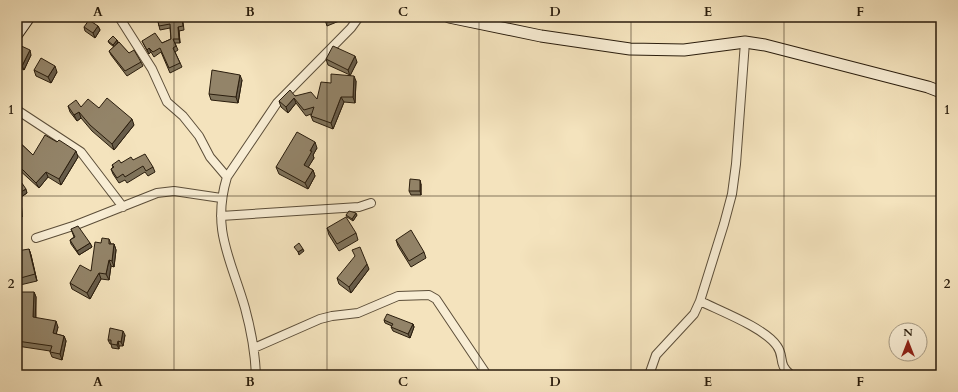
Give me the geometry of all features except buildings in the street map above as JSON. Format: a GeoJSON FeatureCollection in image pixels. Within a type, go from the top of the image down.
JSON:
{"type":"FeatureCollection","features":[{"type":"Feature","properties":{"kind":"street"},"geometry":{"type":"LineString","coordinates":[[17,34],[29,17]]}},
{"type":"Feature","properties":{"kind":"street"},"geometry":{"type":"LineString","coordinates":[[119,17],[152,69],[167,102],[182,116],[199,136],[210,157],[227,177]]}},
{"type":"Feature","properties":{"kind":"street"},"geometry":{"type":"LineString","coordinates":[[256,375],[254,348],[245,308],[222,233],[221,198],[227,177],[277,103],[351,28],[358,17]]}},
{"type":"Feature","properties":{"kind":"street"},"geometry":{"type":"LineString","coordinates":[[449,17],[480,20],[540,36],[630,49],[684,50],[745,42],[765,45],[849,66],[941,92]]}},
{"type":"Feature","properties":{"kind":"street"},"geometry":{"type":"LineString","coordinates":[[649,375],[656,355],[694,314],[700,301],[732,194],[736,164],[745,42]]}},
{"type":"Feature","properties":{"kind":"street"},"geometry":{"type":"LineString","coordinates":[[17,110],[81,152],[123,207]]}},
{"type":"Feature","properties":{"kind":"street"},"geometry":{"type":"LineString","coordinates":[[36,238],[76,225],[157,193],[174,191],[221,198]]}},
{"type":"Feature","properties":{"kind":"street"},"geometry":{"type":"LineString","coordinates":[[221,216],[359,207],[371,203]]}},
{"type":"Feature","properties":{"kind":"street"},"geometry":{"type":"LineString","coordinates":[[254,348],[332,316],[358,314],[398,296],[428,295],[436,299],[487,375]]}},
{"type":"Feature","properties":{"kind":"street"},"geometry":{"type":"LineString","coordinates":[[700,301],[767,336],[778,346],[782,367],[791,375]]}}]}
